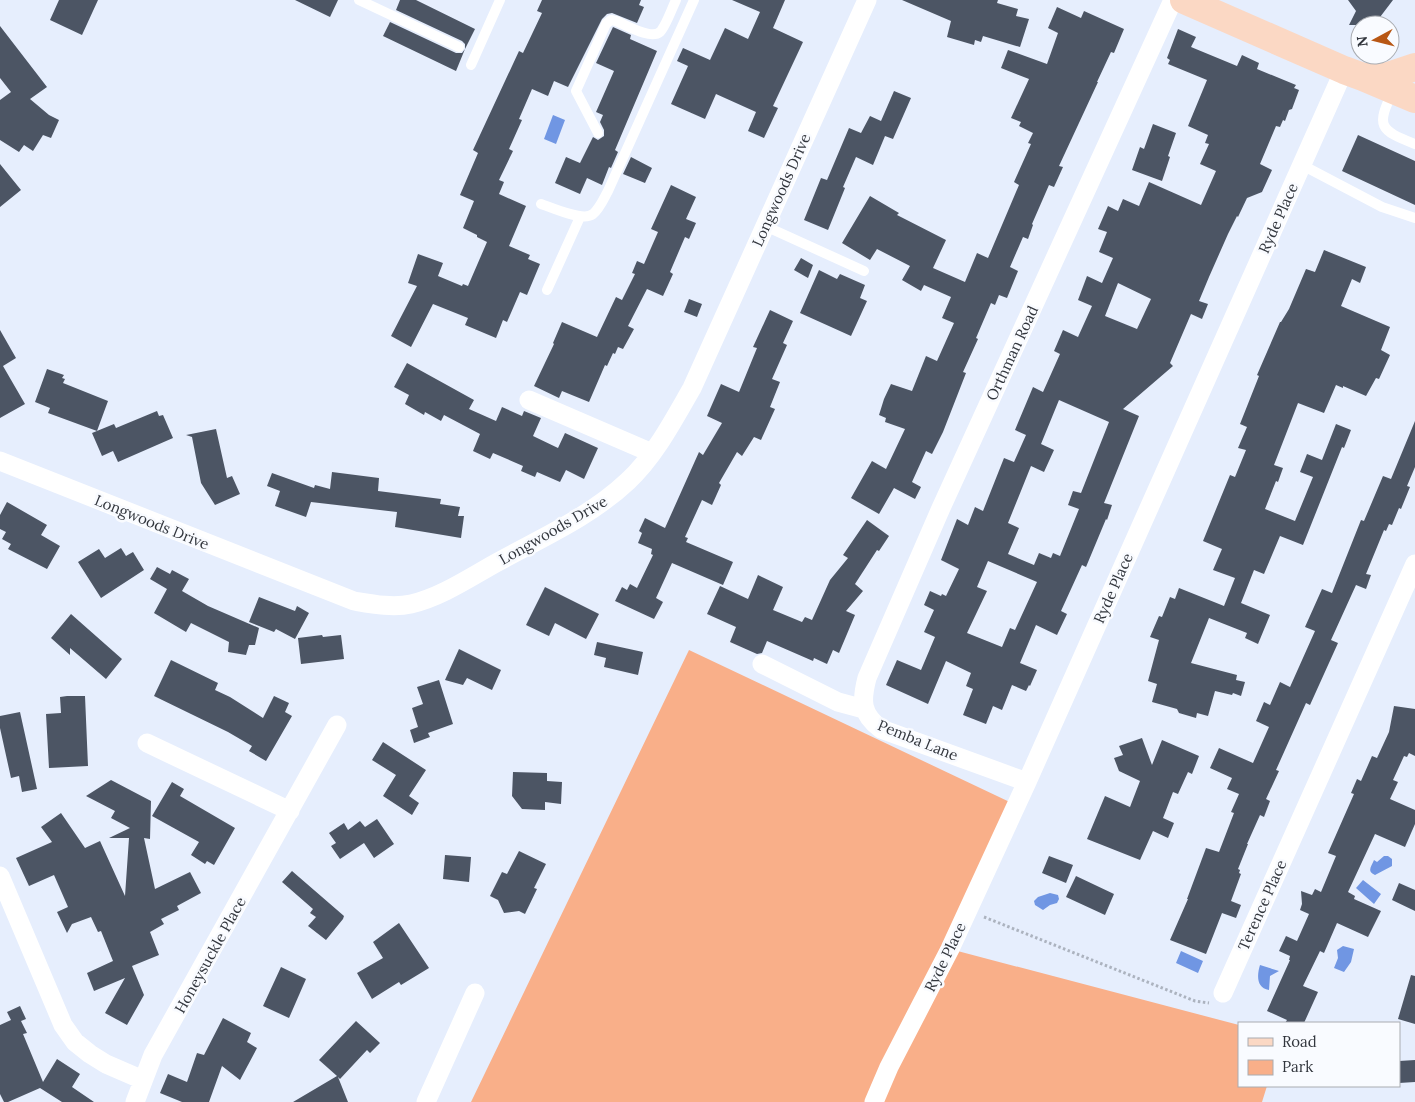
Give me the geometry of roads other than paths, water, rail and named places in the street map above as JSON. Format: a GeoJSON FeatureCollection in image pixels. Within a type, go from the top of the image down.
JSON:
{"type":"FeatureCollection","features":[{"type":"Feature","properties":{"kind":"main road"},"geometry":{"type":"LineString","coordinates":[[1184,0],[1404,95]]}},
{"type":"Feature","properties":{"kind":"main road"},"geometry":{"type":"LineString","coordinates":[[1354,74],[1388,76],[1415,67]]}},
{"type":"Feature","properties":{"kind":"street","name":"Longwoods Drive"},"geometry":{"type":"LineString","coordinates":[[0,461],[354,601],[382,605],[410,604],[442,592],[604,502],[630,480],[670,428],[692,388],[867,0]]}},
{"type":"Feature","properties":{"kind":"street","name":"Orthman Road"},"geometry":{"type":"LineString","coordinates":[[864,708],[863,693],[867,678],[933,526],[1173,0]]}},
{"type":"Feature","properties":{"kind":"street","name":"Ryde Place"},"geometry":{"type":"LineString","coordinates":[[874,1102],[889,1067],[968,910],[1027,782],[1302,165],[1354,74]]}},
{"type":"Feature","properties":{"kind":"street"},"geometry":{"type":"LineString","coordinates":[[529,400],[652,453]]}},
{"type":"Feature","properties":{"kind":"street","name":"Terence Place"},"geometry":{"type":"LineString","coordinates":[[1223,993],[1415,564]]}},
{"type":"Feature","properties":{"kind":"street","name":"Pemba Lane"},"geometry":{"type":"LineString","coordinates":[[762,664],[838,702],[864,708],[869,720],[881,729],[1027,782]]}},
{"type":"Feature","properties":{"kind":"street","name":"Honeysuckle Place"},"geometry":{"type":"LineString","coordinates":[[135,1102],[153,1055],[338,726]]}},
{"type":"Feature","properties":{"kind":"street"},"geometry":{"type":"LineString","coordinates":[[147,744],[290,811]]}},
{"type":"Feature","properties":{"kind":"street"},"geometry":{"type":"LineString","coordinates":[[0,876],[63,1025],[74,1042],[106,1064],[143,1080]]}},
{"type":"Feature","properties":{"kind":"street"},"geometry":{"type":"LineString","coordinates":[[426,1102],[475,993]]}},
{"type":"Feature","properties":{"kind":"lane"},"geometry":{"type":"LineString","coordinates":[[360,0],[459,47]]}},
{"type":"Feature","properties":{"kind":"lane"},"geometry":{"type":"LineString","coordinates":[[471,65],[500,0]]}},
{"type":"Feature","properties":{"kind":"lane"},"geometry":{"type":"LineString","coordinates":[[598,133],[576,91],[606,24],[611,20],[616,21],[648,35],[655,34],[660,32],[676,0]]}},
{"type":"Feature","properties":{"kind":"lane"},"geometry":{"type":"LineString","coordinates":[[541,204],[580,217],[588,217],[595,213],[608,190],[694,0]]}},
{"type":"Feature","properties":{"kind":"lane"},"geometry":{"type":"LineString","coordinates":[[1404,95],[1384,110],[1383,123],[1390,132],[1415,144]]}},
{"type":"Feature","properties":{"kind":"lane"},"geometry":{"type":"LineString","coordinates":[[1302,165],[1382,207],[1415,218]]}},
{"type":"Feature","properties":{"kind":"lane"},"geometry":{"type":"LineString","coordinates":[[548,290],[580,217]]}},
{"type":"Feature","properties":{"kind":"lane"},"geometry":{"type":"LineString","coordinates":[[764,226],[864,271]]}},
{"type":"Feature","properties":{"kind":"water"},"geometry":{"type":"Polygon","coordinates":[[[553,115],[565,120],[556,144],[544,139],[553,115]]]}},
{"type":"Feature","properties":{"kind":"water"},"geometry":{"type":"Polygon","coordinates":[[[1384,856],[1392,859],[1392,866],[1375,875],[1370,870],[1371,866],[1374,860],[1377,862],[1384,856]]]}},
{"type":"Feature","properties":{"kind":"water"},"geometry":{"type":"Polygon","coordinates":[[[1363,880],[1381,894],[1374,904],[1356,888],[1363,880]]]}},
{"type":"Feature","properties":{"kind":"water"},"geometry":{"type":"Polygon","coordinates":[[[1050,893],[1058,895],[1057,903],[1043,910],[1035,905],[1034,901],[1038,897],[1050,893]]]}},
{"type":"Feature","properties":{"kind":"water"},"geometry":{"type":"Polygon","coordinates":[[[1343,946],[1354,949],[1351,962],[1344,972],[1334,968],[1338,958],[1337,950],[1343,946]]]}},
{"type":"Feature","properties":{"kind":"water"},"geometry":{"type":"Polygon","coordinates":[[[1181,951],[1203,961],[1198,973],[1176,963],[1181,951]]]}},
{"type":"Feature","properties":{"kind":"water"},"geometry":{"type":"Polygon","coordinates":[[[1260,965],[1279,971],[1270,976],[1269,990],[1262,987],[1258,980],[1260,965]]]}}]}
